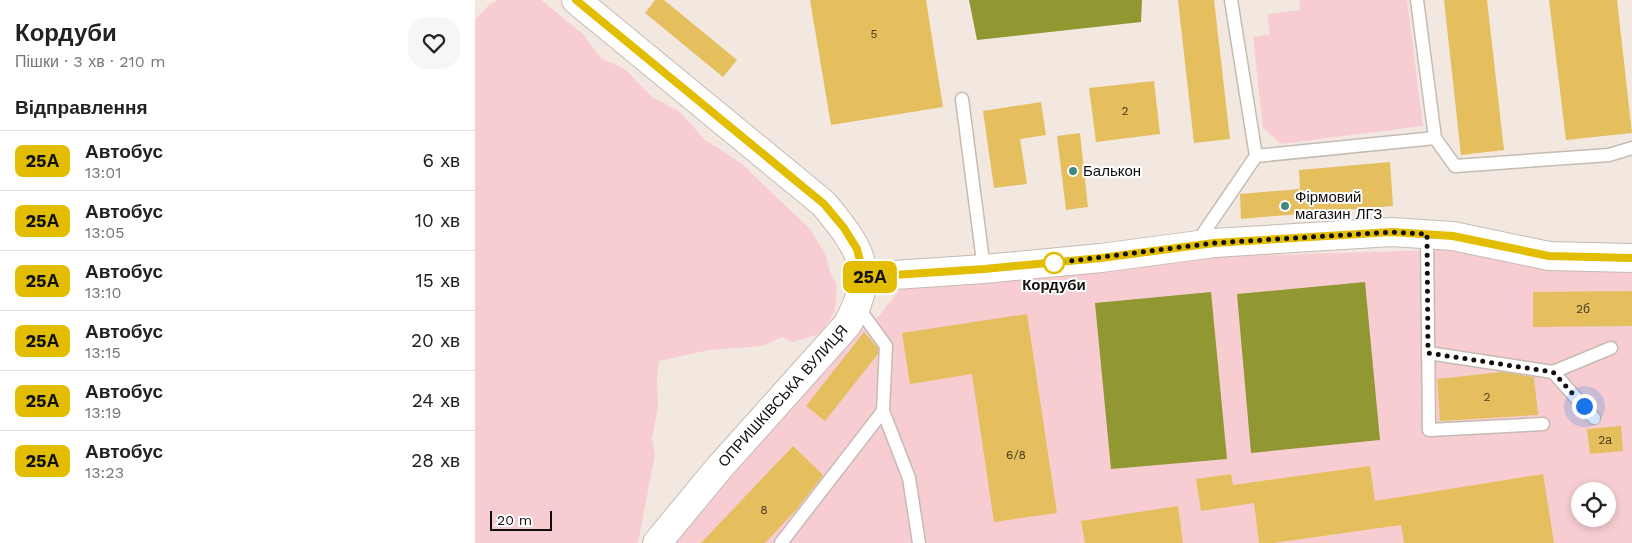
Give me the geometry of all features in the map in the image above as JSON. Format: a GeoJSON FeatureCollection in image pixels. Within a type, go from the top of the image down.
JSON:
{"type":"FeatureCollection","features":[{"type":"Feature","properties":{"kind":"street","name":"ОПРИШКІВСЬКА ВУЛИЦЯ"},"geometry":{"type":"LineString","coordinates":[[576,0],[824,204],[844,228],[857,249],[864,277],[857,306],[847,325],[719,468],[657,543]]}},
{"type":"Feature","properties":{"kind":"street"},"geometry":{"type":"LineString","coordinates":[[864,277],[984,269],[1101,258],[1214,243],[1392,232],[1453,236],[1549,256],[1632,258]]}},
{"type":"Feature","properties":{"kind":"lane"},"geometry":{"type":"LineString","coordinates":[[1194,246],[1256,156],[1231,0]]}},
{"type":"Feature","properties":{"kind":"lane"},"geometry":{"type":"LineString","coordinates":[[1417,0],[1435,138],[1455,166],[1609,155],[1632,148]]}},
{"type":"Feature","properties":{"kind":"lane"},"geometry":{"type":"LineString","coordinates":[[962,99],[984,269]]}},
{"type":"Feature","properties":{"kind":"lane"},"geometry":{"type":"LineString","coordinates":[[1256,156],[1435,138]]}},
{"type":"Feature","properties":{"kind":"lane"},"geometry":{"type":"LineString","coordinates":[[1427,234],[1429,430],[1543,424]]}},
{"type":"Feature","properties":{"kind":"lane"},"geometry":{"type":"LineString","coordinates":[[857,306],[886,346],[883,411],[909,478],[919,543]]}},
{"type":"Feature","properties":{"kind":"lane"},"geometry":{"type":"LineString","coordinates":[[1428,353],[1553,372],[1611,348]]}},
{"type":"Feature","properties":{"kind":"lane"},"geometry":{"type":"LineString","coordinates":[[1553,372],[1594,418]]}},
{"type":"Feature","properties":{"kind":"lane"},"geometry":{"type":"LineString","coordinates":[[781,543],[883,411]]}},
{"type":"Feature","properties":{"kind":"shaded area"},"geometry":{"type":"Polygon","coordinates":[[[498,0],[541,0],[583,34],[601,58],[626,70],[652,97],[680,112],[704,139],[742,164],[811,230],[826,256],[830,273],[837,285],[835,311],[820,334],[792,342],[782,337],[763,346],[709,350],[659,361],[657,376],[658,407],[652,439],[655,454],[638,543],[475,543],[475,20],[489,5],[498,0]]]}},
{"type":"Feature","properties":{"kind":"shaded area"},"geometry":{"type":"Polygon","coordinates":[[[969,0],[1142,0],[1141,22],[977,40],[969,0]]]}},
{"type":"Feature","properties":{"kind":"shaded area"},"geometry":{"type":"Polygon","coordinates":[[[1299,0],[1407,0],[1423,126],[1281,144],[1263,128],[1253,37],[1270,34],[1267,14],[1300,10],[1299,0]]]}},
{"type":"Feature","properties":{"kind":"shaded area"},"geometry":{"type":"Polygon","coordinates":[[[1632,244],[1632,543],[672,543],[770,430],[861,330],[880,315],[903,285],[1173,258],[1632,244]]]}},
{"type":"Feature","properties":{"kind":"shaded area"},"geometry":{"type":"Polygon","coordinates":[[[1365,282],[1380,440],[1251,453],[1237,294],[1365,282]]]}},
{"type":"Feature","properties":{"kind":"shaded area"},"geometry":{"type":"Polygon","coordinates":[[[1211,292],[1227,459],[1111,469],[1095,303],[1211,292]]]}},
{"type":"Feature","properties":{"kind":"building"},"geometry":{"type":"Polygon","coordinates":[[[655,0],[664,0],[737,60],[723,77],[645,13],[655,0]]]}},
{"type":"Feature","properties":{"kind":"building"},"geometry":{"type":"Polygon","coordinates":[[[810,0],[926,0],[943,107],[831,125],[810,0]]]}},
{"type":"Feature","properties":{"kind":"building"},"geometry":{"type":"Polygon","coordinates":[[[1178,0],[1214,0],[1230,139],[1194,143],[1178,0]]]}},
{"type":"Feature","properties":{"kind":"building"},"geometry":{"type":"Polygon","coordinates":[[[1444,0],[1487,0],[1504,150],[1461,155],[1444,0]]]}},
{"type":"Feature","properties":{"kind":"building"},"geometry":{"type":"Polygon","coordinates":[[[1549,0],[1617,0],[1632,133],[1566,140],[1549,0]]]}},
{"type":"Feature","properties":{"kind":"building"},"geometry":{"type":"Polygon","coordinates":[[[1154,81],[1160,134],[1096,142],[1089,88],[1154,81]]]}},
{"type":"Feature","properties":{"kind":"building"},"geometry":{"type":"Polygon","coordinates":[[[1041,102],[1046,135],[1020,139],[1027,184],[994,188],[983,111],[1041,102]]]}},
{"type":"Feature","properties":{"kind":"building","name":"Балькон"},"geometry":{"type":"Polygon","coordinates":[[[1080,133],[1088,207],[1066,210],[1057,136],[1080,133]]]}},
{"type":"Feature","properties":{"kind":"building"},"geometry":{"type":"Polygon","coordinates":[[[1390,162],[1393,206],[1241,219],[1240,194],[1300,189],[1299,170],[1390,162]]]}},
{"type":"Feature","properties":{"kind":"building"},"geometry":{"type":"Polygon","coordinates":[[[1632,291],[1632,326],[1533,327],[1533,292],[1632,291]]]}},
{"type":"Feature","properties":{"kind":"building"},"geometry":{"type":"Polygon","coordinates":[[[1027,314],[1057,513],[994,522],[972,374],[910,384],[902,333],[1027,314]]]}},
{"type":"Feature","properties":{"kind":"building"},"geometry":{"type":"Polygon","coordinates":[[[864,332],[878,348],[878,354],[825,421],[806,406],[864,332]]]}},
{"type":"Feature","properties":{"kind":"building"},"geometry":{"type":"Polygon","coordinates":[[[1502,372],[1534,377],[1538,415],[1440,421],[1437,379],[1502,372]]]}},
{"type":"Feature","properties":{"kind":"building"},"geometry":{"type":"Polygon","coordinates":[[[1621,426],[1623,451],[1590,454],[1587,429],[1621,426]]]}},
{"type":"Feature","properties":{"kind":"building"},"geometry":{"type":"Polygon","coordinates":[[[793,446],[823,475],[797,509],[765,543],[701,543],[793,446]]]}},
{"type":"Feature","properties":{"kind":"building"},"geometry":{"type":"Polygon","coordinates":[[[1370,466],[1375,501],[1543,474],[1554,543],[1404,543],[1401,525],[1273,543],[1259,543],[1254,503],[1201,511],[1196,479],[1231,474],[1233,485],[1370,466]]]}},
{"type":"Feature","properties":{"kind":"building"},"geometry":{"type":"Polygon","coordinates":[[[1178,506],[1183,543],[1085,543],[1081,521],[1178,506]]]}},
{"type":"Feature","properties":{"kind":"bus line","name":"25А"},"geometry":{"type":"LineString","coordinates":[[576,0],[824,204],[844,228],[857,249],[864,277],[984,269],[1101,258],[1214,243],[1392,232],[1453,236],[1549,256],[1632,258]]}},
{"type":"Feature","properties":{"kind":"place","name":"Балькон"},"geometry":{"type":"Point","coordinates":[1073,171]}},
{"type":"Feature","properties":{"kind":"place","name":"Фірмовий магазин ЛГЗ"},"geometry":{"type":"Point","coordinates":[1285,206]}},
{"type":"Feature","properties":{"kind":"place","name":"Кордуби"},"geometry":{"type":"Point","coordinates":[1054,263]}},
{"type":"Feature","properties":{"kind":"route"},"geometry":{"type":"LineString","coordinates":[[1054,263],[1214,243],[1392,232],[1427,234],[1428,353],[1553,372],[1584,406]]}}]}
